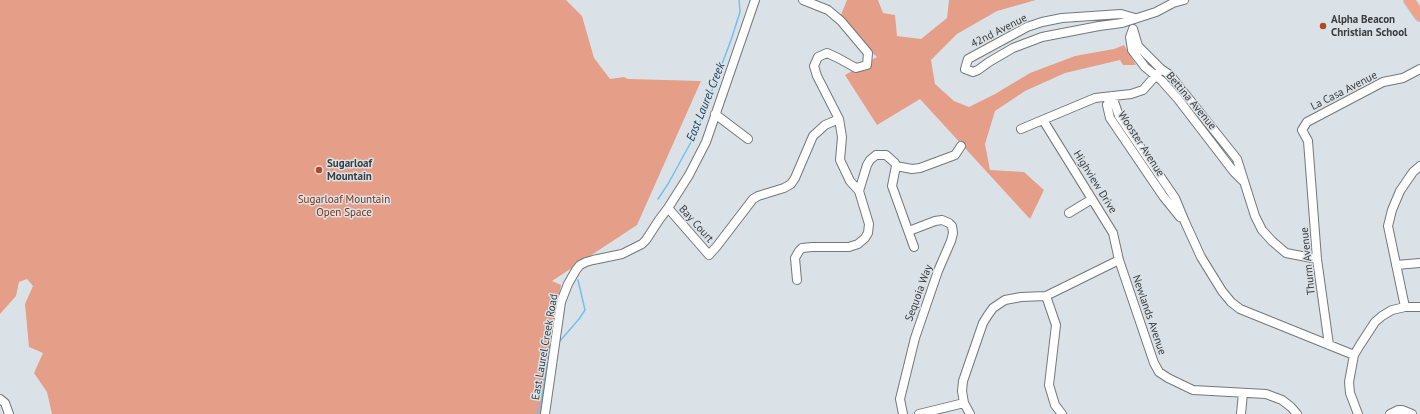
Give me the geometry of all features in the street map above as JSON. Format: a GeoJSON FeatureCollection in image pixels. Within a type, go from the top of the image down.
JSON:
{"type":"FeatureCollection","features":[{"type":"Feature","properties":{"kind":"main road"},"geometry":{"type":"LineString","coordinates":[[1409,0],[1420,16]]}},
{"type":"Feature","properties":{"kind":"street","name":"East Laurel Creek Road"},"geometry":{"type":"LineString","coordinates":[[545,414],[561,302],[568,284],[580,265],[593,260],[622,254],[642,244],[668,208],[689,175],[706,142],[755,0]]}},
{"type":"Feature","properties":{"kind":"street"},"geometry":{"type":"LineString","coordinates":[[797,280],[795,258],[802,248],[848,247],[858,244],[868,233],[869,224],[860,191],[850,181],[840,160],[842,137],[839,119],[817,76],[814,66],[818,57],[827,53],[856,68],[867,65],[868,53],[841,21],[828,10],[803,0]]}},
{"type":"Feature","properties":{"kind":"street","name":"42nd Avenue"},"geometry":{"type":"LineString","coordinates":[[1135,18],[1121,14],[1062,18],[1042,22],[1027,27],[968,59],[965,69],[973,72],[978,70],[1014,48],[1042,37],[1122,23],[1156,12],[1173,3],[1184,0]]}},
{"type":"Feature","properties":{"kind":"street","name":"Bettina Avenue"},"geometry":{"type":"LineString","coordinates":[[1135,18],[1130,38],[1132,50],[1145,67],[1162,81],[1178,99],[1234,172],[1245,183]]}},
{"type":"Feature","properties":{"kind":"street","name":"Bettina Avenue"},"geometry":{"type":"LineString","coordinates":[[1133,29],[1138,46],[1161,69],[1170,75],[1237,159],[1255,216],[1262,230],[1286,253],[1317,259]]}},
{"type":"Feature","properties":{"kind":"street"},"geometry":{"type":"LineString","coordinates":[[1021,129],[1095,98],[1131,94],[1143,90],[1161,69]]}},
{"type":"Feature","properties":{"kind":"street","name":"La Casa Avenue"},"geometry":{"type":"LineString","coordinates":[[1311,174],[1308,141],[1302,130],[1307,122],[1383,82],[1403,78],[1420,69]]}},
{"type":"Feature","properties":{"kind":"street","name":"Wooster Avenue"},"geometry":{"type":"LineString","coordinates":[[1112,96],[1118,116],[1175,198],[1201,257],[1222,291],[1231,302],[1240,309],[1354,356]]}},
{"type":"Feature","properties":{"kind":"street"},"geometry":{"type":"LineString","coordinates":[[715,114],[748,139]]}},
{"type":"Feature","properties":{"kind":"street","name":"Bay Court"},"geometry":{"type":"LineString","coordinates":[[668,208],[709,255],[753,199],[791,184],[796,178],[813,136],[825,125],[839,119]]}},
{"type":"Feature","properties":{"kind":"street","name":"Highview Drive"},"geometry":{"type":"LineString","coordinates":[[1043,120],[1113,234],[1119,260]]}},
{"type":"Feature","properties":{"kind":"street"},"geometry":{"type":"LineString","coordinates":[[896,166],[912,170],[920,168],[955,155],[961,146]]}},
{"type":"Feature","properties":{"kind":"street"},"geometry":{"type":"LineString","coordinates":[[860,191],[867,165],[873,156],[881,154],[891,158],[896,166],[892,186],[910,231],[914,247]]}},
{"type":"Feature","properties":{"kind":"street"},"geometry":{"type":"LineString","coordinates":[[1404,307],[1388,226],[1392,210],[1400,192],[1420,166]]}},
{"type":"Feature","properties":{"kind":"street","name":"Thurm Avenue"},"geometry":{"type":"LineString","coordinates":[[1311,174],[1317,259],[1329,345]]}},
{"type":"Feature","properties":{"kind":"street"},"geometry":{"type":"LineString","coordinates":[[1069,213],[1092,198]]}},
{"type":"Feature","properties":{"kind":"street","name":"Sequoia Way"},"geometry":{"type":"LineString","coordinates":[[903,414],[900,399],[915,338],[953,233],[952,226],[942,220],[935,221],[910,231]]}},
{"type":"Feature","properties":{"kind":"street"},"geometry":{"type":"LineString","coordinates":[[970,414],[964,403],[962,391],[963,381],[988,315],[994,308],[1005,300],[1021,297],[1046,296],[1119,260]]}},
{"type":"Feature","properties":{"kind":"street","name":"Newlands Avenue"},"geometry":{"type":"LineString","coordinates":[[1119,260],[1154,363],[1159,372],[1192,390],[1258,393],[1272,396],[1282,400],[1291,407],[1296,414]]}},
{"type":"Feature","properties":{"kind":"street"},"geometry":{"type":"LineString","coordinates":[[1396,265],[1420,263]]}},
{"type":"Feature","properties":{"kind":"street"},"geometry":{"type":"LineString","coordinates":[[1046,296],[1056,328],[1049,385],[1054,401],[1062,414]]}},
{"type":"Feature","properties":{"kind":"street"},"geometry":{"type":"LineString","coordinates":[[1358,414],[1350,393],[1348,382],[1354,356],[1375,322],[1392,310],[1404,307],[1420,307]]}},
{"type":"Feature","properties":{"kind":"street"},"geometry":{"type":"LineString","coordinates":[[1241,414],[1242,393]]}},
{"type":"Feature","properties":{"kind":"street"},"geometry":{"type":"LineString","coordinates":[[0,399],[5,403],[9,414]]}},
{"type":"Feature","properties":{"kind":"street"},"geometry":{"type":"LineString","coordinates":[[919,414],[964,403]]}},
{"type":"Feature","properties":{"kind":"street"},"geometry":{"type":"LineString","coordinates":[[1390,414],[1398,410],[1412,414]]}},
{"type":"Feature","properties":{"kind":"green space","name":"Sugarloaf Mountain Open Space"},"geometry":{"type":"Polygon","coordinates":[[[0,0],[566,0],[582,16],[594,58],[610,79],[624,77],[628,79],[701,81],[637,225],[552,281],[561,285],[554,320],[546,414],[52,414],[47,392],[34,373],[43,353],[29,347],[25,304],[33,286],[27,279],[19,282],[16,296],[0,314],[0,0]]]}},
{"type":"Feature","properties":{"kind":"green space"},"geometry":{"type":"Polygon","coordinates":[[[847,0],[878,0],[883,13],[895,15],[897,36],[921,39],[947,18],[949,0],[1036,0],[997,11],[957,34],[931,60],[935,84],[954,101],[969,107],[995,94],[1030,73],[1075,56],[1114,49],[1124,45],[1136,65],[1123,65],[1120,60],[1065,73],[1025,91],[995,111],[985,144],[990,170],[1024,172],[1044,190],[1030,219],[920,99],[877,125],[845,75],[877,57],[838,22],[847,0]]]}},
{"type":"Feature","properties":{"kind":"waterway","name":"East Laurel Creek"},"geometry":{"type":"LineString","coordinates":[[658,199],[696,133],[731,40],[740,12],[739,0]]}},
{"type":"Feature","properties":{"kind":"waterway","name":"East Laurel Creek"},"geometry":{"type":"LineString","coordinates":[[560,341],[585,310],[578,280]]}},
{"type":"Feature","properties":{"kind":"waterway","name":"East Laurel Creek"},"geometry":{"type":"LineString","coordinates":[[537,414],[541,404],[549,351]]}},
{"type":"Feature","properties":{"kind":"place","name":"Alpha Beacon Christian School"},"geometry":{"type":"Point","coordinates":[1323,26]}},
{"type":"Feature","properties":{"kind":"place","name":"Sugarloaf Mountain"},"geometry":{"type":"Point","coordinates":[319,170]}}]}
